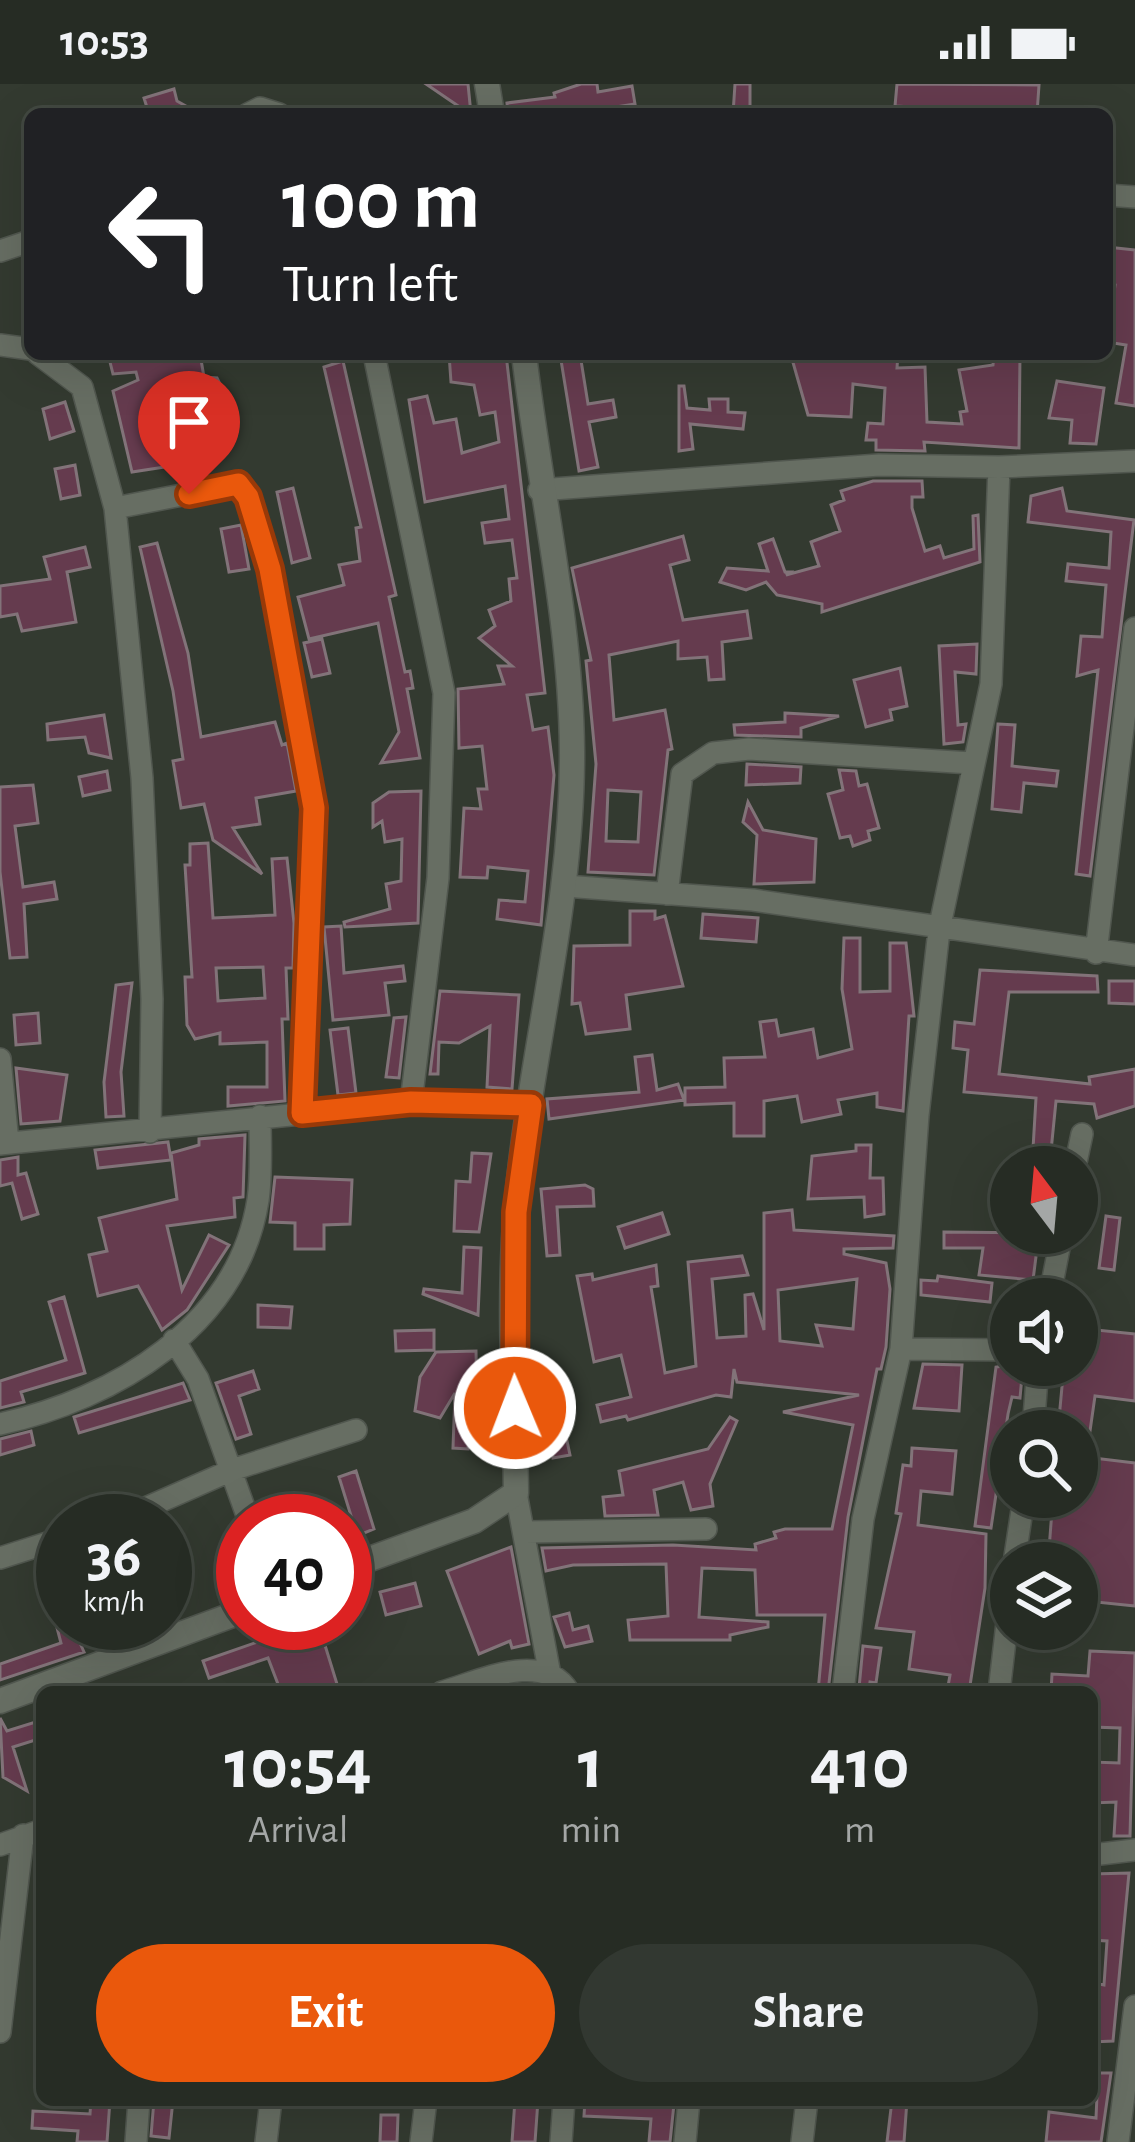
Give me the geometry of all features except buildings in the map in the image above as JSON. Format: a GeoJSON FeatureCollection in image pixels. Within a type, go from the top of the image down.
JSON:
{"type":"FeatureCollection","features":[{"type":"Feature","properties":{"kind":"street"},"geometry":{"type":"LineString","coordinates":[[46,360],[82,387],[115,508],[142,778],[152,999],[150,1132]]}},
{"type":"Feature","properties":{"kind":"street"},"geometry":{"type":"LineString","coordinates":[[375,360],[443,693],[439,860],[411,1102]]}},
{"type":"Feature","properties":{"kind":"street"},"geometry":{"type":"LineString","coordinates":[[525,360],[539,490],[566,646],[572,750],[565,886],[516,1212],[516,1493],[550,1675]]}},
{"type":"Feature","properties":{"kind":"street"},"geometry":{"type":"LineString","coordinates":[[539,490],[879,465],[999,467],[1135,461]]}},
{"type":"Feature","properties":{"kind":"street"},"geometry":{"type":"LineString","coordinates":[[844,1686],[863,1519],[901,1349],[918,1115],[939,929],[971,763],[992,684],[999,467]]}},
{"type":"Feature","properties":{"kind":"street"},"geometry":{"type":"LineString","coordinates":[[115,508],[238,484],[254,515],[270,569],[314,808],[302,1113]]}},
{"type":"Feature","properties":{"kind":"street"},"geometry":{"type":"LineString","coordinates":[[1096,953],[1135,628]]}},
{"type":"Feature","properties":{"kind":"street"},"geometry":{"type":"LineString","coordinates":[[667,894],[682,774],[712,753],[749,749],[971,763]]}},
{"type":"Feature","properties":{"kind":"street"},"geometry":{"type":"LineString","coordinates":[[565,886],[753,900],[1135,955]]}},
{"type":"Feature","properties":{"kind":"street"},"geometry":{"type":"LineString","coordinates":[[0,1060],[4,1144],[411,1102],[531,1105]]}},
{"type":"Feature","properties":{"kind":"street"},"geometry":{"type":"LineString","coordinates":[[0,1424],[57,1411],[136,1372],[209,1312],[239,1261],[258,1201],[260,1116]]}},
{"type":"Feature","properties":{"kind":"street"},"geometry":{"type":"LineString","coordinates":[[1079,1146],[1082,1134]]}},
{"type":"Feature","properties":{"kind":"street"},"geometry":{"type":"LineString","coordinates":[[174,1340],[198,1379],[240,1494]]}},
{"type":"Feature","properties":{"kind":"street"},"geometry":{"type":"LineString","coordinates":[[901,1349],[990,1350]]}},
{"type":"Feature","properties":{"kind":"street"},"geometry":{"type":"LineString","coordinates":[[177,1494],[232,1470],[356,1430]]}},
{"type":"Feature","properties":{"kind":"street"},"geometry":{"type":"LineString","coordinates":[[372,1558],[474,1521],[516,1493]]}},
{"type":"Feature","properties":{"kind":"street"},"geometry":{"type":"LineString","coordinates":[[526,1532],[706,1529]]}},
{"type":"Feature","properties":{"kind":"street"},"geometry":{"type":"LineString","coordinates":[[0,1558],[36,1547]]}},
{"type":"Feature","properties":{"kind":"street"},"geometry":{"type":"LineString","coordinates":[[40,1686],[216,1621]]}},
{"type":"Feature","properties":{"kind":"street"},"geometry":{"type":"LineString","coordinates":[[1000,1686],[1004,1650]]}},
{"type":"Feature","properties":{"kind":"street"},"geometry":{"type":"LineString","coordinates":[[462,1686],[519,1669],[550,1675],[562,1686]]}},
{"type":"Feature","properties":{"kind":"street"},"geometry":{"type":"LineString","coordinates":[[0,1701],[36,1688]]}},
{"type":"Feature","properties":{"kind":"street"},"geometry":{"type":"LineString","coordinates":[[0,1845],[32,1832]]}},
{"type":"Feature","properties":{"kind":"street"},"geometry":{"type":"LineString","coordinates":[[0,2032],[32,1832]]}},
{"type":"Feature","properties":{"kind":"street"},"geometry":{"type":"LineString","coordinates":[[1098,1854],[1135,1850]]}},
{"type":"Feature","properties":{"kind":"street"},"geometry":{"type":"LineString","coordinates":[[1118,2142],[1135,2006]]}},
{"type":"Feature","properties":{"kind":"street"},"geometry":{"type":"LineString","coordinates":[[136,2142],[139,2106]]}},
{"type":"Feature","properties":{"kind":"street"},"geometry":{"type":"LineString","coordinates":[[266,2142],[270,2106]]}},
{"type":"Feature","properties":{"kind":"street"},"geometry":{"type":"LineString","coordinates":[[422,2142],[425,2106]]}},
{"type":"Feature","properties":{"kind":"street"},"geometry":{"type":"LineString","coordinates":[[561,2142],[564,2106]]}},
{"type":"Feature","properties":{"kind":"street"},"geometry":{"type":"LineString","coordinates":[[685,2142],[688,2106]]}},
{"type":"Feature","properties":{"kind":"street"},"geometry":{"type":"LineString","coordinates":[[802,2142],[806,2106]]}},
{"type":"Feature","properties":{"kind":"route"},"geometry":{"type":"LineString","coordinates":[[189,494],[213,485],[238,484],[248,497],[270,569],[314,808],[306,917],[302,1113],[411,1102],[531,1105],[516,1212],[515,1408]]}}]}
